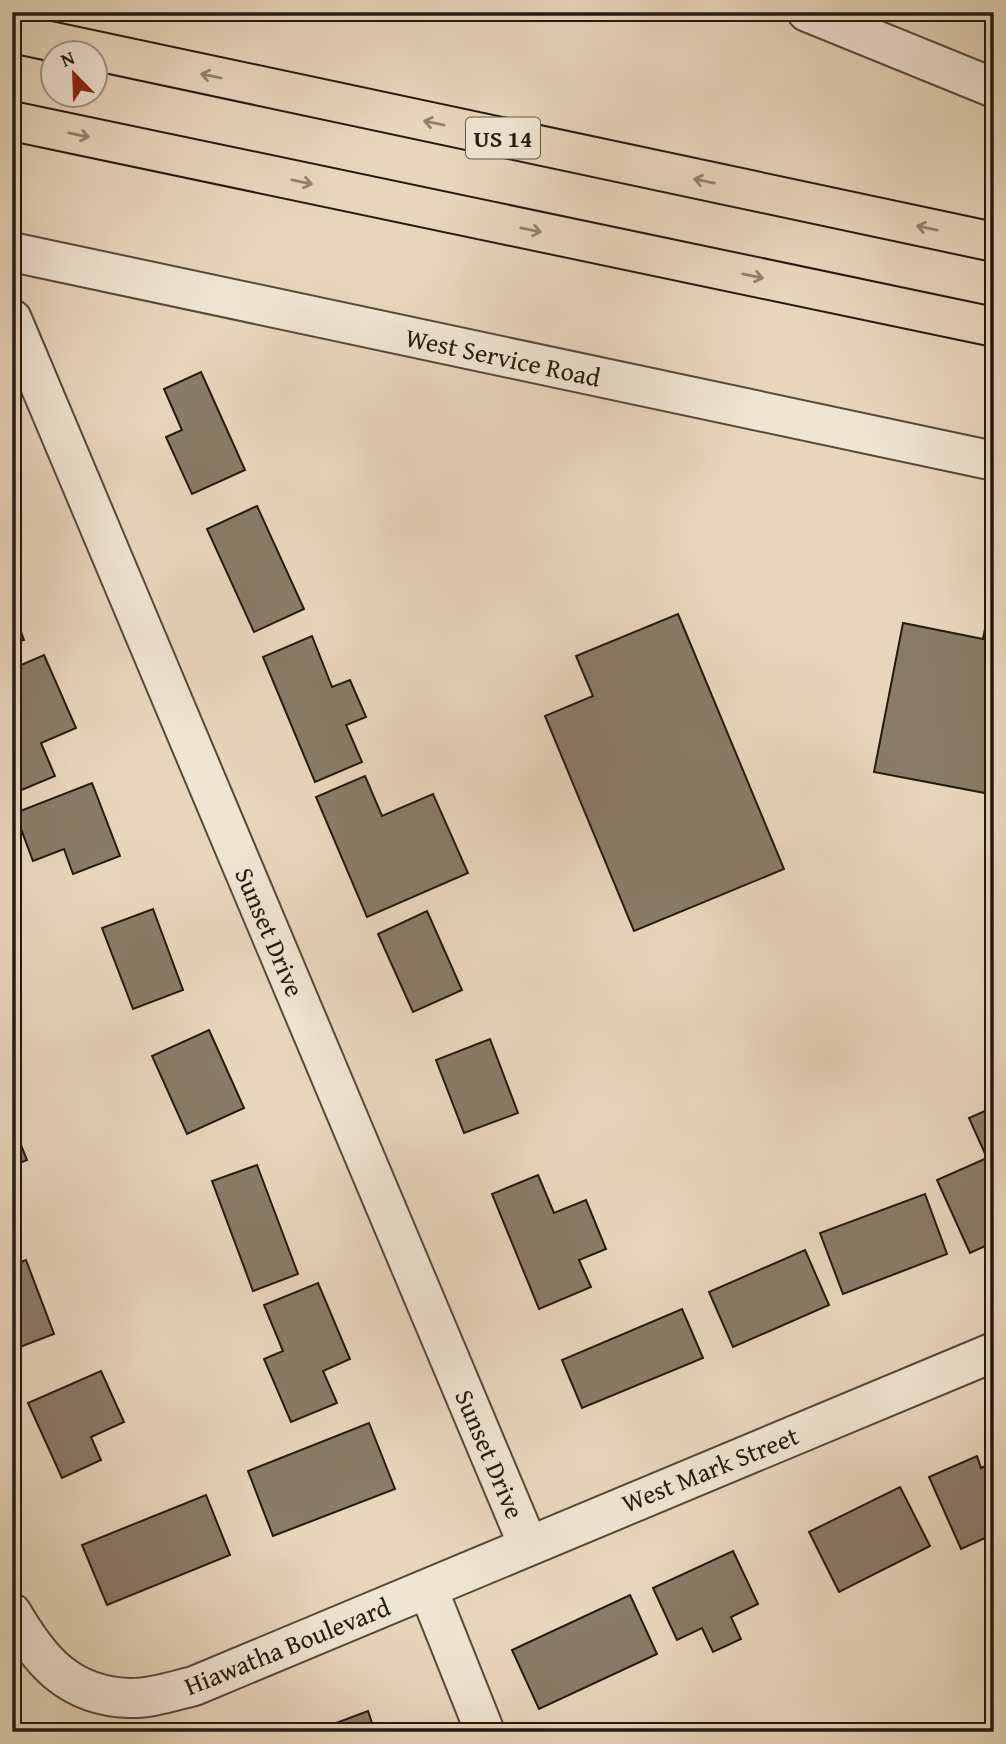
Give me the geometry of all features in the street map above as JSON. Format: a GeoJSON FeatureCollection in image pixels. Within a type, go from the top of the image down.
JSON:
{"type":"FeatureCollection","features":[{"type":"Feature","properties":{"kind":"highway","name":"US 14"},"geometry":{"type":"LineString","coordinates":[[12,33],[994,242]]}},
{"type":"Feature","properties":{"kind":"highway"},"geometry":{"type":"LineString","coordinates":[[12,121],[994,327]]}},
{"type":"Feature","properties":{"kind":"street"},"geometry":{"type":"LineString","coordinates":[[807,12],[994,89]]}},
{"type":"Feature","properties":{"kind":"street","name":"West Service Road"},"geometry":{"type":"LineString","coordinates":[[12,252],[994,461]]}},
{"type":"Feature","properties":{"kind":"street","name":"Sunset Drive"},"geometry":{"type":"LineString","coordinates":[[12,319],[528,1545]]}},
{"type":"Feature","properties":{"kind":"street","name":"West Mark Street"},"geometry":{"type":"LineString","coordinates":[[428,1589],[994,1352]]}},
{"type":"Feature","properties":{"kind":"street"},"geometry":{"type":"LineString","coordinates":[[428,1589],[485,1732]]}},
{"type":"Feature","properties":{"kind":"street","name":"Hiawatha Boulevard"},"geometry":{"type":"LineString","coordinates":[[12,1613],[30,1645],[62,1677],[103,1695],[131,1698],[194,1686],[428,1589]]}},
{"type":"Feature","properties":{"kind":"shaded area"},"geometry":{"type":"Polygon","coordinates":[[[333,12],[467,12],[436,20],[401,21],[333,12]]]}},
{"type":"Feature","properties":{"kind":"building"},"geometry":{"type":"Polygon","coordinates":[[[201,372],[245,470],[192,494],[166,437],[182,430],[164,389],[201,372]]]}},
{"type":"Feature","properties":{"kind":"building"},"geometry":{"type":"Polygon","coordinates":[[[257,506],[304,609],[254,632],[207,529],[257,506]]]}},
{"type":"Feature","properties":{"kind":"building"},"geometry":{"type":"Polygon","coordinates":[[[994,582],[994,756],[985,793],[874,772],[903,623],[983,639],[994,582]]]}},
{"type":"Feature","properties":{"kind":"building"},"geometry":{"type":"Polygon","coordinates":[[[12,608],[24,640],[12,644],[12,608]]]}},
{"type":"Feature","properties":{"kind":"building"},"geometry":{"type":"Polygon","coordinates":[[[678,614],[784,869],[634,931],[545,716],[593,696],[576,656],[678,614]]]}},
{"type":"Feature","properties":{"kind":"building"},"geometry":{"type":"Polygon","coordinates":[[[312,636],[332,687],[350,680],[366,717],[346,725],[362,762],[315,782],[263,657],[312,636]]]}},
{"type":"Feature","properties":{"kind":"building"},"geometry":{"type":"Polygon","coordinates":[[[44,655],[76,728],[41,743],[55,776],[12,794],[12,669],[44,655]]]}},
{"type":"Feature","properties":{"kind":"building"},"geometry":{"type":"Polygon","coordinates":[[[365,776],[382,816],[433,794],[468,873],[367,917],[316,797],[365,776]]]}},
{"type":"Feature","properties":{"kind":"building"},"geometry":{"type":"Polygon","coordinates":[[[92,783],[120,856],[73,874],[64,849],[33,861],[15,813],[92,783]]]}},
{"type":"Feature","properties":{"kind":"building"},"geometry":{"type":"Polygon","coordinates":[[[153,909],[183,990],[133,1009],[102,928],[153,909]]]}},
{"type":"Feature","properties":{"kind":"building"},"geometry":{"type":"Polygon","coordinates":[[[427,911],[462,990],[413,1012],[378,934],[427,911]]]}},
{"type":"Feature","properties":{"kind":"building"},"geometry":{"type":"Polygon","coordinates":[[[209,1030],[244,1108],[187,1134],[152,1056],[209,1030]]]}},
{"type":"Feature","properties":{"kind":"building"},"geometry":{"type":"Polygon","coordinates":[[[490,1039],[518,1113],[464,1133],[436,1060],[490,1039]]]}},
{"type":"Feature","properties":{"kind":"building"},"geometry":{"type":"Polygon","coordinates":[[[994,1107],[994,1242],[970,1253],[937,1180],[987,1158],[969,1118],[994,1107]]]}},
{"type":"Feature","properties":{"kind":"building"},"geometry":{"type":"Polygon","coordinates":[[[16,1133],[27,1160],[12,1166],[12,1134],[16,1133]]]}},
{"type":"Feature","properties":{"kind":"building"},"geometry":{"type":"Polygon","coordinates":[[[257,1165],[298,1274],[253,1291],[212,1181],[257,1165]]]}},
{"type":"Feature","properties":{"kind":"building"},"geometry":{"type":"Polygon","coordinates":[[[538,1175],[554,1213],[586,1200],[606,1249],[579,1260],[591,1287],[539,1309],[492,1194],[538,1175]]]}},
{"type":"Feature","properties":{"kind":"building"},"geometry":{"type":"Polygon","coordinates":[[[925,1194],[947,1254],[843,1294],[820,1233],[925,1194]]]}},
{"type":"Feature","properties":{"kind":"building"},"geometry":{"type":"Polygon","coordinates":[[[805,1250],[829,1305],[733,1347],[709,1292],[805,1250]]]}},
{"type":"Feature","properties":{"kind":"building"},"geometry":{"type":"Polygon","coordinates":[[[26,1260],[54,1334],[12,1350],[12,1265],[26,1260]]]}},
{"type":"Feature","properties":{"kind":"building"},"geometry":{"type":"Polygon","coordinates":[[[318,1283],[350,1359],[323,1371],[337,1403],[291,1422],[264,1359],[283,1351],[264,1305],[318,1283]]]}},
{"type":"Feature","properties":{"kind":"building"},"geometry":{"type":"Polygon","coordinates":[[[682,1309],[703,1358],[582,1408],[562,1360],[682,1309]]]}},
{"type":"Feature","properties":{"kind":"building"},"geometry":{"type":"Polygon","coordinates":[[[101,1371],[124,1422],[91,1437],[101,1460],[62,1478],[28,1403],[101,1371]]]}},
{"type":"Feature","properties":{"kind":"building"},"geometry":{"type":"Polygon","coordinates":[[[369,1423],[395,1489],[273,1536],[248,1471],[369,1423]]]}},
{"type":"Feature","properties":{"kind":"building"},"geometry":{"type":"Polygon","coordinates":[[[977,1456],[981,1468],[994,1462],[994,1534],[961,1549],[929,1477],[977,1456]]]}},
{"type":"Feature","properties":{"kind":"building"},"geometry":{"type":"Polygon","coordinates":[[[900,1487],[930,1546],[839,1592],[809,1532],[900,1487]]]}},
{"type":"Feature","properties":{"kind":"building"},"geometry":{"type":"Polygon","coordinates":[[[206,1495],[230,1555],[107,1605],[82,1545],[206,1495]]]}},
{"type":"Feature","properties":{"kind":"building"},"geometry":{"type":"Polygon","coordinates":[[[733,1551],[758,1604],[731,1617],[741,1639],[713,1652],[702,1628],[677,1640],[653,1588],[733,1551]]]}},
{"type":"Feature","properties":{"kind":"building"},"geometry":{"type":"Polygon","coordinates":[[[630,1595],[657,1654],[539,1709],[512,1650],[630,1595]]]}},
{"type":"Feature","properties":{"kind":"building"},"geometry":{"type":"Polygon","coordinates":[[[368,1711],[375,1732],[312,1732],[368,1711]]]}}]}
